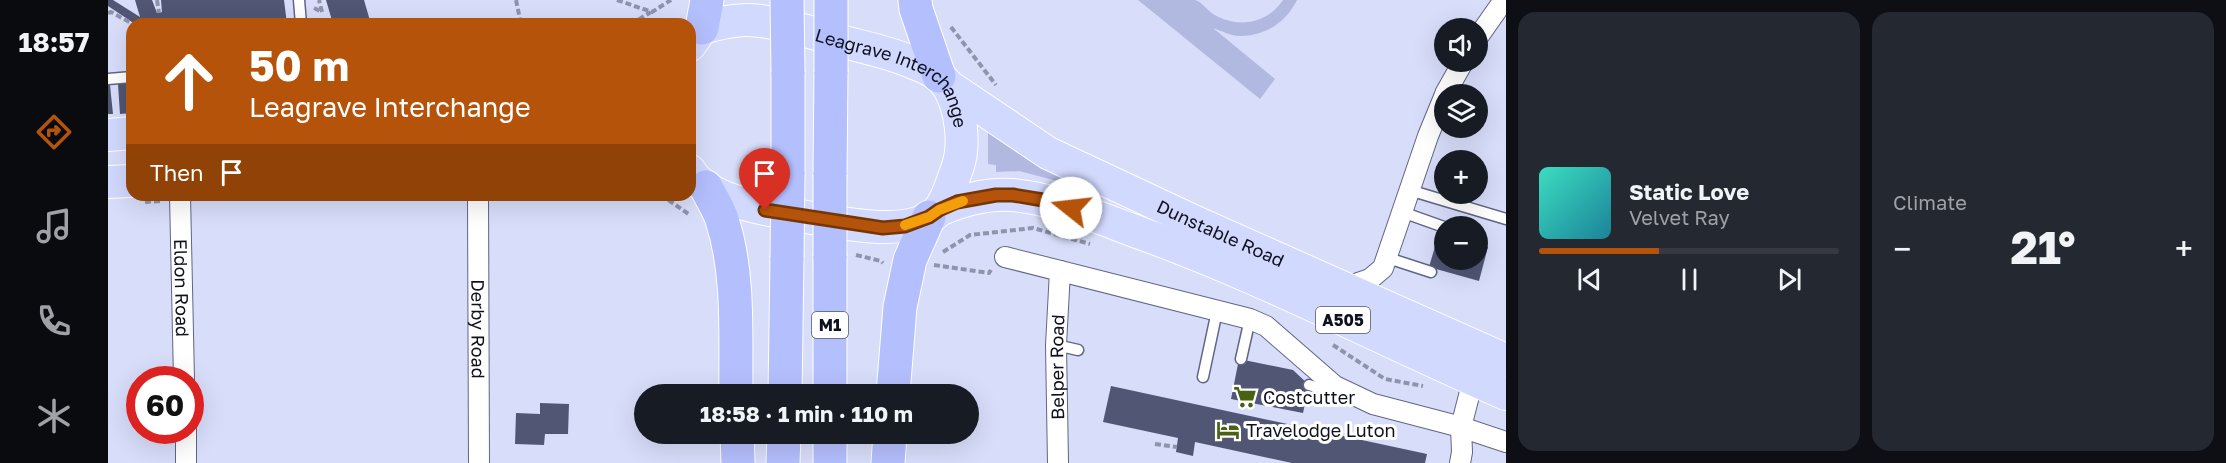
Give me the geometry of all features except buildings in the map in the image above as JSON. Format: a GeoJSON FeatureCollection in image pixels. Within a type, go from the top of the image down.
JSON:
{"type":"FeatureCollection","features":[{"type":"Feature","properties":{"kind":"highway","name":"M1"},"geometry":{"type":"LineString","coordinates":[[785,384],[788,175],[787,0]]}},
{"type":"Feature","properties":{"kind":"highway","name":"M1"},"geometry":{"type":"LineString","coordinates":[[830,384],[831,0]]}},
{"type":"Feature","properties":{"kind":"highway"},"geometry":{"type":"LineString","coordinates":[[915,0],[916,9],[943,81]]}},
{"type":"Feature","properties":{"kind":"highway"},"geometry":{"type":"LineString","coordinates":[[696,180],[722,219],[730,250],[734,282],[736,384]]}},
{"type":"Feature","properties":{"kind":"highway"},"geometry":{"type":"LineString","coordinates":[[894,384],[900,308],[910,260],[934,214]]}},
{"type":"Feature","properties":{"kind":"highway"},"geometry":{"type":"LineString","coordinates":[[737,444],[738,463]]}},
{"type":"Feature","properties":{"kind":"highway"},"geometry":{"type":"LineString","coordinates":[[783,463],[784,444]]}},
{"type":"Feature","properties":{"kind":"highway"},"geometry":{"type":"LineString","coordinates":[[830,444],[830,463]]}},
{"type":"Feature","properties":{"kind":"highway"},"geometry":{"type":"LineString","coordinates":[[888,463],[889,444]]}},
{"type":"Feature","properties":{"kind":"main road","name":"Leagrave Interchange"},"geometry":{"type":"LineString","coordinates":[[697,28],[726,21],[758,21],[806,31],[915,63],[943,81],[960,119],[962,144],[960,162],[934,214]]}},
{"type":"Feature","properties":{"kind":"main road","name":"Dunstable Road"},"geometry":{"type":"LineString","coordinates":[[943,81],[1048,153],[1193,221],[1506,360]]}},
{"type":"Feature","properties":{"kind":"main road"},"geometry":{"type":"LineString","coordinates":[[108,135],[126,134]]}},
{"type":"Feature","properties":{"kind":"main road"},"geometry":{"type":"LineString","coordinates":[[696,179],[738,202],[765,210],[841,223],[883,228],[905,226],[934,214]]}},
{"type":"Feature","properties":{"kind":"main road"},"geometry":{"type":"LineString","coordinates":[[108,182],[126,181]]}},
{"type":"Feature","properties":{"kind":"main road","name":"Dunstable Road"},"geometry":{"type":"LineString","coordinates":[[934,214],[957,202],[976,197],[1005,195],[1049,201],[1180,248],[1506,394]]}},
{"type":"Feature","properties":{"kind":"main road"},"geometry":{"type":"LineString","coordinates":[[1418,321],[1476,368],[1473,380]]}},
{"type":"Feature","properties":{"kind":"street"},"geometry":{"type":"LineString","coordinates":[[1488,23],[1504,0]]}},
{"type":"Feature","properties":{"kind":"street"},"geometry":{"type":"LineString","coordinates":[[1344,288],[1370,279],[1383,268],[1434,122]]}},
{"type":"Feature","properties":{"kind":"street","name":"Eldon Road"},"geometry":{"type":"LineString","coordinates":[[180,201],[184,366]]}},
{"type":"Feature","properties":{"kind":"street","name":"Derby Road"},"geometry":{"type":"LineString","coordinates":[[478,201],[479,463]]}},
{"type":"Feature","properties":{"kind":"street"},"geometry":{"type":"LineString","coordinates":[[1005,257],[1250,319],[1266,326],[1335,386],[1373,404],[1461,427],[1506,442]]}},
{"type":"Feature","properties":{"kind":"street","name":"Belper Road"},"geometry":{"type":"LineString","coordinates":[[1058,463],[1056,345],[1060,271]]}},
{"type":"Feature","properties":{"kind":"street"},"geometry":{"type":"LineString","coordinates":[[1460,463],[1461,427],[1473,380]]}},
{"type":"Feature","properties":{"kind":"street"},"geometry":{"type":"LineString","coordinates":[[186,444],[186,463]]}},
{"type":"Feature","properties":{"kind":"lane"},"geometry":{"type":"LineString","coordinates":[[298,0],[300,18]]}},
{"type":"Feature","properties":{"kind":"lane"},"geometry":{"type":"LineString","coordinates":[[108,79],[126,78]]}},
{"type":"Feature","properties":{"kind":"lane"},"geometry":{"type":"LineString","coordinates":[[1409,190],[1506,219]]}},
{"type":"Feature","properties":{"kind":"lane"},"geometry":{"type":"LineString","coordinates":[[1402,212],[1434,223]]}},
{"type":"Feature","properties":{"kind":"lane"},"geometry":{"type":"LineString","coordinates":[[1388,258],[1431,272]]}},
{"type":"Feature","properties":{"kind":"lane"},"geometry":{"type":"LineString","coordinates":[[1203,377],[1217,311]]}},
{"type":"Feature","properties":{"kind":"lane"},"geometry":{"type":"LineString","coordinates":[[1240,359],[1250,319]]}},
{"type":"Feature","properties":{"kind":"lane"},"geometry":{"type":"LineString","coordinates":[[1056,345],[1078,350]]}},
{"type":"Feature","properties":{"kind":"lane"},"geometry":{"type":"LineString","coordinates":[[1309,385],[1335,386]]}},
{"type":"Feature","properties":{"kind":"path"},"geometry":{"type":"LineString","coordinates":[[157,0],[159,13]]}},
{"type":"Feature","properties":{"kind":"path"},"geometry":{"type":"LineString","coordinates":[[310,5],[322,12],[318,0]]}},
{"type":"Feature","properties":{"kind":"path"},"geometry":{"type":"LineString","coordinates":[[516,0],[520,18]]}},
{"type":"Feature","properties":{"kind":"path"},"geometry":{"type":"LineString","coordinates":[[617,0],[652,12]]}},
{"type":"Feature","properties":{"kind":"path"},"geometry":{"type":"LineString","coordinates":[[642,18],[671,0]]}},
{"type":"Feature","properties":{"kind":"path"},"geometry":{"type":"LineString","coordinates":[[108,13],[111,12],[126,20]]}},
{"type":"Feature","properties":{"kind":"path"},"geometry":{"type":"LineString","coordinates":[[948,23],[1002,93]]}},
{"type":"Feature","properties":{"kind":"path"},"geometry":{"type":"LineString","coordinates":[[667,201],[693,217]]}},
{"type":"Feature","properties":{"kind":"path"},"geometry":{"type":"LineString","coordinates":[[930,265],[988,273],[1005,257]]}},
{"type":"Feature","properties":{"kind":"path"},"geometry":{"type":"LineString","coordinates":[[1155,444],[1177,447]]}},
{"type":"Feature","properties":{"kind":"shaded area"},"geometry":{"type":"Polygon","coordinates":[[[1138,0],[1195,0],[1223,19],[1232,22],[1251,22],[1269,14],[1283,0],[1297,0],[1281,21],[1258,33],[1237,36],[1213,28],[1275,79],[1260,99],[1138,0]]]}},
{"type":"Feature","properties":{"kind":"shaded area"},"geometry":{"type":"Polygon","coordinates":[[[988,127],[1067,176],[1065,183],[1019,171],[996,172],[996,165],[988,164],[988,127]]]}},
{"type":"Feature","properties":{"kind":"slow traffic"},"geometry":{"type":"LineString","coordinates":[[905,225],[963,201]]}},
{"type":"Feature","properties":{"kind":"place","name":"Costcutter"},"geometry":{"type":"Point","coordinates":[1245,397]}},
{"type":"Feature","properties":{"kind":"place","name":"Travelodge Luton"},"geometry":{"type":"Point","coordinates":[1228,430]}},
{"type":"Feature","properties":{"kind":"route"},"geometry":{"type":"LineString","coordinates":[[765,210],[883,228],[905,226],[929,217],[957,202],[976,197],[1013,195],[1049,201],[1071,208]]}}]}
